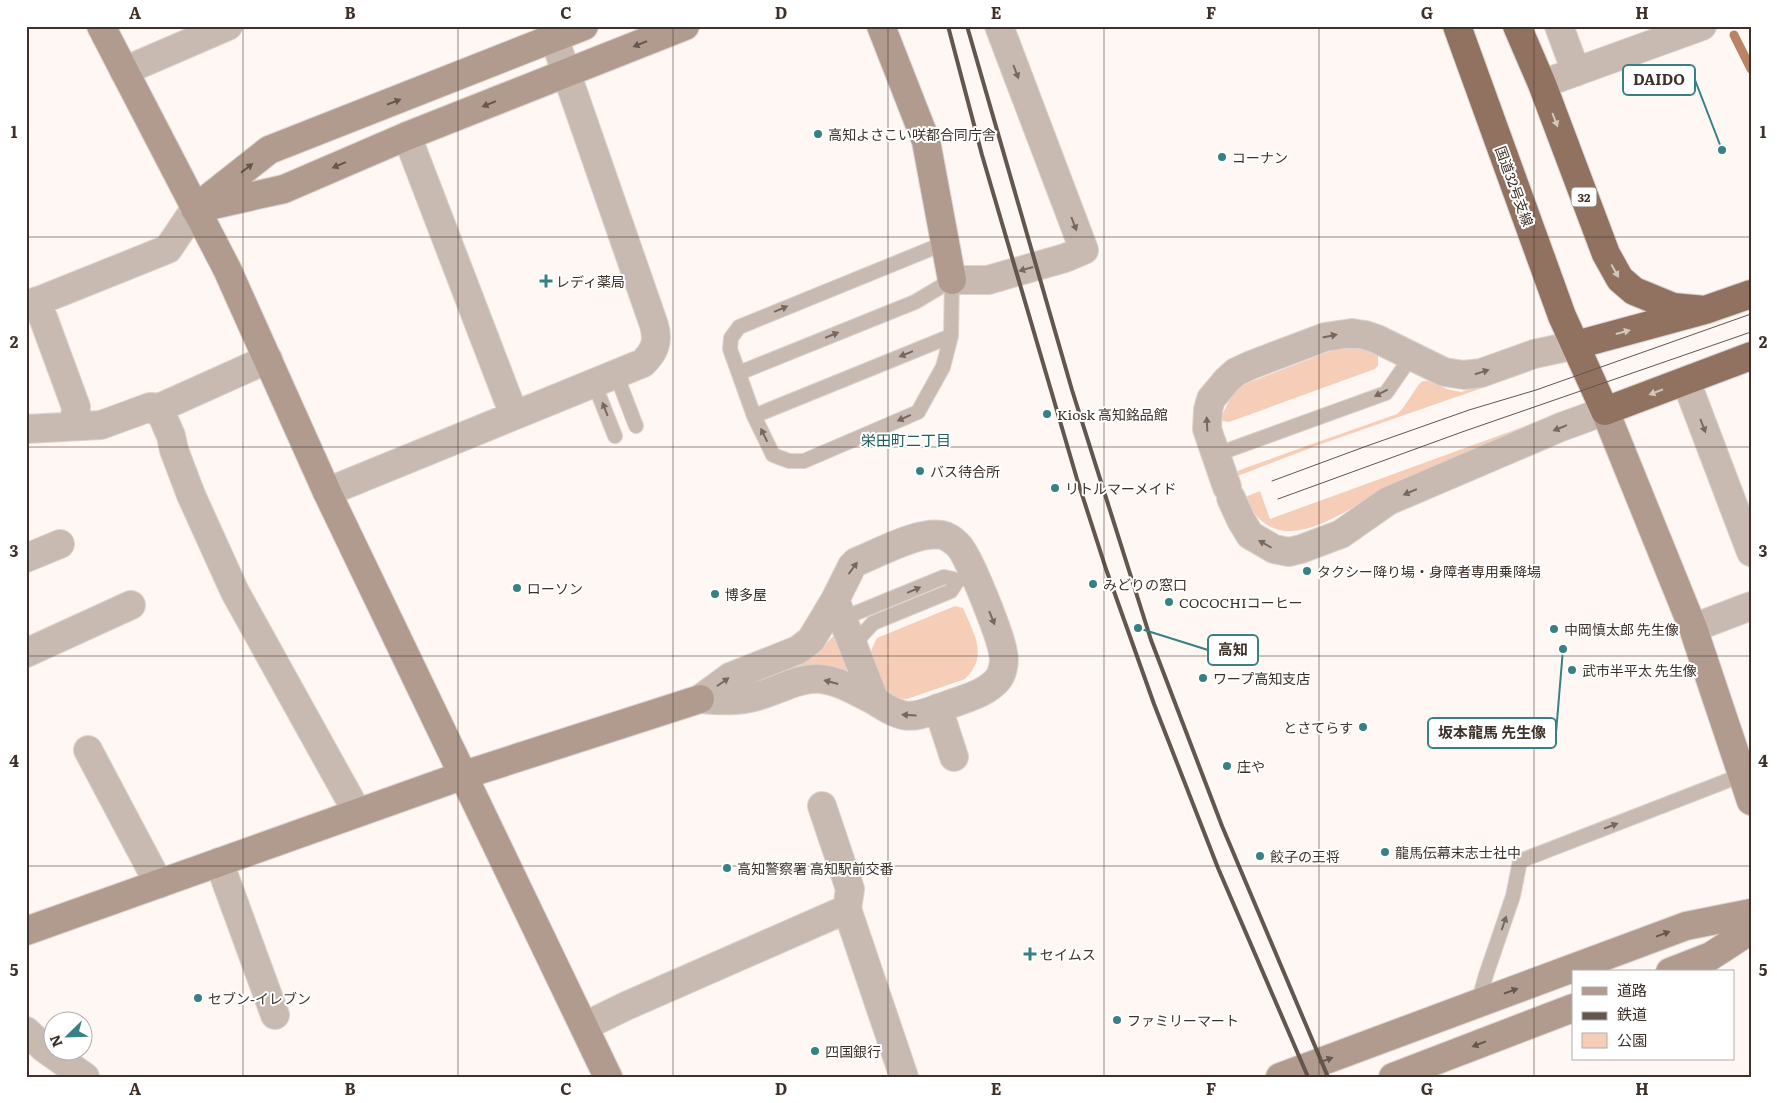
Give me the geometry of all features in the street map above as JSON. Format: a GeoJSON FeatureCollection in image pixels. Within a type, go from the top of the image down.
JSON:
{"type":"FeatureCollection","features":[{"type":"Feature","properties":{"kind":"highway","name":"国道32号支線"},"geometry":{"type":"LineString","coordinates":[[1456,26],[1562,316],[1605,411]]}},
{"type":"Feature","properties":{"kind":"highway","name":"32"},"geometry":{"type":"LineString","coordinates":[[1516,26],[1542,84],[1606,254],[1620,279],[1634,291],[1672,307],[1705,310]]}},
{"type":"Feature","properties":{"kind":"highway","name":"32"},"geometry":{"type":"LineString","coordinates":[[1576,345],[1705,310],[1751,294]]}},
{"type":"Feature","properties":{"kind":"highway"},"geometry":{"type":"LineString","coordinates":[[1605,411],[1751,356]]}},
{"type":"Feature","properties":{"kind":"street"},"geometry":{"type":"LineString","coordinates":[[101,26],[227,269],[327,492],[608,1077]]}},
{"type":"Feature","properties":{"kind":"street"},"geometry":{"type":"LineString","coordinates":[[124,71],[228,26]]}},
{"type":"Feature","properties":{"kind":"street"},"geometry":{"type":"LineString","coordinates":[[74,426],[76,407],[32,303],[168,248],[195,209],[269,150],[552,32],[584,26]]}},
{"type":"Feature","properties":{"kind":"street"},"geometry":{"type":"LineString","coordinates":[[195,209],[284,189],[407,136],[685,26]]}},
{"type":"Feature","properties":{"kind":"street"},"geometry":{"type":"LineString","coordinates":[[881,26],[926,141],[952,280],[988,280],[1064,258],[1084,250],[999,26]]}},
{"type":"Feature","properties":{"kind":"street"},"geometry":{"type":"LineString","coordinates":[[1559,26],[1576,72]]}},
{"type":"Feature","properties":{"kind":"street"},"geometry":{"type":"LineString","coordinates":[[1542,84],[1702,26]]}},
{"type":"Feature","properties":{"kind":"street"},"geometry":{"type":"LineString","coordinates":[[327,492],[642,363],[651,355],[656,346],[655,330],[552,32]]}},
{"type":"Feature","properties":{"kind":"street"},"geometry":{"type":"LineString","coordinates":[[407,136],[514,415]]}},
{"type":"Feature","properties":{"kind":"street"},"geometry":{"type":"LineString","coordinates":[[1576,345],[1534,354],[1471,375],[1444,372],[1377,339],[1352,333],[1325,337],[1236,372],[1211,399],[1208,410],[1207,429],[1229,492],[1241,520],[1250,535],[1274,549],[1289,552],[1342,534],[1388,501],[1560,427],[1605,411],[1693,628],[1751,801]]}},
{"type":"Feature","properties":{"kind":"street"},"geometry":{"type":"LineString","coordinates":[[26,429],[101,425],[150,407],[159,408],[268,359]]}},
{"type":"Feature","properties":{"kind":"street"},"geometry":{"type":"LineString","coordinates":[[1686,380],[1751,552]]}},
{"type":"Feature","properties":{"kind":"street"},"geometry":{"type":"LineString","coordinates":[[159,408],[171,436],[174,450],[191,495],[235,592],[357,812]]}},
{"type":"Feature","properties":{"kind":"street"},"geometry":{"type":"LineString","coordinates":[[26,931],[464,774],[700,699],[730,677],[798,650],[811,640],[832,615],[852,566],[856,562],[909,540],[943,535],[958,545],[969,562],[967,580],[999,636],[1004,654],[1003,668],[999,678],[986,690],[922,715],[902,715],[834,682],[821,679],[806,680],[754,697],[735,700],[700,699]]}},
{"type":"Feature","properties":{"kind":"street"},"geometry":{"type":"LineString","coordinates":[[26,558],[60,544]]}},
{"type":"Feature","properties":{"kind":"street"},"geometry":{"type":"LineString","coordinates":[[26,653],[131,605]]}},
{"type":"Feature","properties":{"kind":"street"},"geometry":{"type":"LineString","coordinates":[[1693,628],[1751,606]]}},
{"type":"Feature","properties":{"kind":"street"},"geometry":{"type":"LineString","coordinates":[[832,615],[855,648],[875,701]]}},
{"type":"Feature","properties":{"kind":"street"},"geometry":{"type":"LineString","coordinates":[[938,708],[954,758]]}},
{"type":"Feature","properties":{"kind":"street"},"geometry":{"type":"LineString","coordinates":[[88,750],[158,884]]}},
{"type":"Feature","properties":{"kind":"street"},"geometry":{"type":"LineString","coordinates":[[822,806],[850,889],[847,910],[904,1077]]}},
{"type":"Feature","properties":{"kind":"street"},"geometry":{"type":"LineString","coordinates":[[219,862],[276,1015]]}},
{"type":"Feature","properties":{"kind":"street"},"geometry":{"type":"LineString","coordinates":[[585,1026],[626,1006],[847,910]]}},
{"type":"Feature","properties":{"kind":"street"},"geometry":{"type":"LineString","coordinates":[[1280,1077],[1686,926],[1751,914]]}},
{"type":"Feature","properties":{"kind":"street"},"geometry":{"type":"LineString","coordinates":[[1675,970],[1711,956],[1751,930]]}},
{"type":"Feature","properties":{"kind":"street"},"geometry":{"type":"LineString","coordinates":[[1393,1077],[1572,1008]]}},
{"type":"Feature","properties":{"kind":"street"},"geometry":{"type":"LineString","coordinates":[[26,1031],[44,1048],[85,1077]]}},
{"type":"Feature","properties":{"kind":"lane"},"geometry":{"type":"LineString","coordinates":[[946,243],[739,327],[731,338],[730,349],[754,416],[773,454],[789,461],[804,461],[918,412],[943,368],[951,336],[952,280]]}},
{"type":"Feature","properties":{"kind":"lane"},"geometry":{"type":"LineString","coordinates":[[739,374],[914,302],[952,280]]}},
{"type":"Feature","properties":{"kind":"lane"},"geometry":{"type":"LineString","coordinates":[[754,416],[951,336]]}},
{"type":"Feature","properties":{"kind":"lane"},"geometry":{"type":"LineString","coordinates":[[1216,454],[1386,393],[1411,357]]}},
{"type":"Feature","properties":{"kind":"lane"},"geometry":{"type":"LineString","coordinates":[[605,378],[636,426]]}},
{"type":"Feature","properties":{"kind":"lane"},"geometry":{"type":"LineString","coordinates":[[605,378],[615,436]]}},
{"type":"Feature","properties":{"kind":"lane"},"geometry":{"type":"LineString","coordinates":[[832,615],[944,577],[967,580]]}},
{"type":"Feature","properties":{"kind":"lane"},"geometry":{"type":"LineString","coordinates":[[855,648],[862,635],[873,623],[951,591],[967,580]]}},
{"type":"Feature","properties":{"kind":"lane"},"geometry":{"type":"LineString","coordinates":[[1478,1003],[1513,896],[1520,861],[1742,776]]}},
{"type":"Feature","properties":{"kind":"green space"},"geometry":{"type":"Polygon","coordinates":[[[1365,349],[1378,354],[1378,365],[1375,369],[1229,422],[1223,421],[1221,417],[1232,395],[1245,384],[1333,350],[1365,349]]]}},
{"type":"Feature","properties":{"kind":"green space"},"geometry":{"type":"Polygon","coordinates":[[[1530,370],[1321,444],[1235,477],[1238,471],[1245,468],[1397,414],[1423,381],[1461,392],[1530,370]]]}},
{"type":"Feature","properties":{"kind":"green space"},"geometry":{"type":"Polygon","coordinates":[[[1547,418],[1387,489],[1320,524],[1297,531],[1279,530],[1266,524],[1252,510],[1245,497],[1260,491],[1270,519],[1547,418]]]}},
{"type":"Feature","properties":{"kind":"green space"},"geometry":{"type":"Polygon","coordinates":[[[955,606],[963,608],[975,636],[978,653],[972,670],[965,679],[907,699],[892,696],[879,681],[869,660],[877,638],[955,606]]]}},
{"type":"Feature","properties":{"kind":"green space"},"geometry":{"type":"Polygon","coordinates":[[[836,634],[853,668],[849,674],[735,688],[813,656],[836,634]]]}},
{"type":"Feature","properties":{"kind":"waterway"},"geometry":{"type":"LineString","coordinates":[[1734,35],[1751,69]]}},
{"type":"Feature","properties":{"kind":"tram line"},"geometry":{"type":"LineString","coordinates":[[1272,481],[1469,410],[1536,390],[1751,314]]}},
{"type":"Feature","properties":{"kind":"tram line"},"geometry":{"type":"LineString","coordinates":[[1278,499],[1462,432],[1751,332]]}},
{"type":"Feature","properties":{"kind":"railway"},"geometry":{"type":"LineString","coordinates":[[948,26],[982,155],[1077,479],[1106,569],[1154,704],[1218,868],[1308,1077]]}},
{"type":"Feature","properties":{"kind":"railway"},"geometry":{"type":"LineString","coordinates":[[967,26],[1072,390],[1151,640],[1222,826],[1328,1077]]}},
{"type":"Feature","properties":{"kind":"place","name":"高知よさこい咲都合同庁舎"},"geometry":{"type":"Point","coordinates":[818,134]}},
{"type":"Feature","properties":{"kind":"place","name":"DAIDO"},"geometry":{"type":"Point","coordinates":[1722,150]}},
{"type":"Feature","properties":{"kind":"place","name":"コーナン"},"geometry":{"type":"Point","coordinates":[1222,157]}},
{"type":"Feature","properties":{"kind":"place","name":"レディ薬局"},"geometry":{"type":"Point","coordinates":[546,281]}},
{"type":"Feature","properties":{"kind":"place","name":"Kiosk 高知銘品館"},"geometry":{"type":"Point","coordinates":[1047,414]}},
{"type":"Feature","properties":{"kind":"place","name":"バス待合所"},"geometry":{"type":"Point","coordinates":[920,471]}},
{"type":"Feature","properties":{"kind":"place","name":"リトルマーメイド"},"geometry":{"type":"Point","coordinates":[1055,488]}},
{"type":"Feature","properties":{"kind":"place","name":"タクシー降り場・身障者専用乗降場"},"geometry":{"type":"Point","coordinates":[1307,571]}},
{"type":"Feature","properties":{"kind":"place","name":"みどりの窓口"},"geometry":{"type":"Point","coordinates":[1093,584]}},
{"type":"Feature","properties":{"kind":"place","name":"ローソン"},"geometry":{"type":"Point","coordinates":[517,588]}},
{"type":"Feature","properties":{"kind":"place","name":"博多屋"},"geometry":{"type":"Point","coordinates":[715,594]}},
{"type":"Feature","properties":{"kind":"place","name":"COCOCHIコーヒー"},"geometry":{"type":"Point","coordinates":[1169,602]}},
{"type":"Feature","properties":{"kind":"place","name":"高知"},"geometry":{"type":"Point","coordinates":[1138,628]}},
{"type":"Feature","properties":{"kind":"place","name":"中岡慎太郎 先生像"},"geometry":{"type":"Point","coordinates":[1554,629]}},
{"type":"Feature","properties":{"kind":"place","name":"坂本龍馬 先生像"},"geometry":{"type":"Point","coordinates":[1563,649]}},
{"type":"Feature","properties":{"kind":"place","name":"武市半平太 先生像"},"geometry":{"type":"Point","coordinates":[1572,670]}},
{"type":"Feature","properties":{"kind":"place","name":"ワープ高知支店"},"geometry":{"type":"Point","coordinates":[1203,678]}},
{"type":"Feature","properties":{"kind":"place","name":"とさてらす"},"geometry":{"type":"Point","coordinates":[1363,727]}},
{"type":"Feature","properties":{"kind":"place","name":"庄や"},"geometry":{"type":"Point","coordinates":[1227,766]}},
{"type":"Feature","properties":{"kind":"place","name":"龍馬伝幕末志士社中"},"geometry":{"type":"Point","coordinates":[1385,852]}},
{"type":"Feature","properties":{"kind":"place","name":"餃子の王将"},"geometry":{"type":"Point","coordinates":[1260,856]}},
{"type":"Feature","properties":{"kind":"place","name":"高知警察署 高知駅前交番"},"geometry":{"type":"Point","coordinates":[727,868]}},
{"type":"Feature","properties":{"kind":"place","name":"セイムス"},"geometry":{"type":"Point","coordinates":[1030,954]}},
{"type":"Feature","properties":{"kind":"place","name":"セブン-イレブン"},"geometry":{"type":"Point","coordinates":[198,998]}},
{"type":"Feature","properties":{"kind":"place","name":"ファミリーマート"},"geometry":{"type":"Point","coordinates":[1117,1020]}},
{"type":"Feature","properties":{"kind":"place","name":"四国銀行"},"geometry":{"type":"Point","coordinates":[815,1051]}},
{"type":"Feature","properties":{"kind":"district","name":"栄田町二丁目"},"geometry":{"type":"Point","coordinates":[906,439]}}]}
